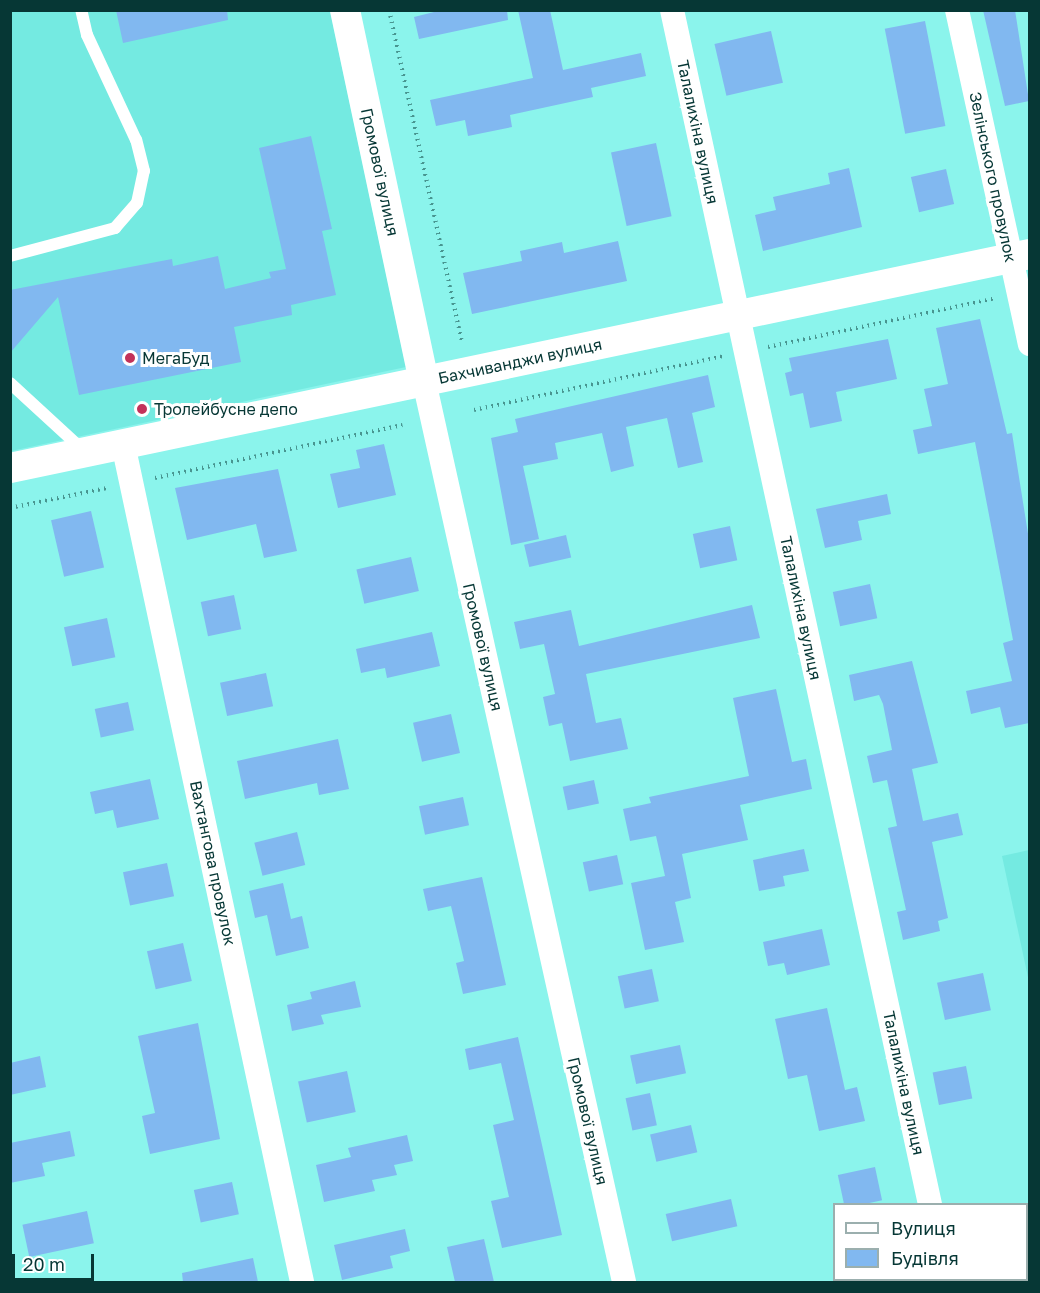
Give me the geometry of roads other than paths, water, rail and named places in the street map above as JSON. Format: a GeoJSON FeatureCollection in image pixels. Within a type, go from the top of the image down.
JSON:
{"type":"FeatureCollection","features":[{"type":"Feature","properties":{"kind":"street","name":"Громової вулиця"},"geometry":{"type":"LineString","coordinates":[[345,10],[424,381],[624,1282]]}},
{"type":"Feature","properties":{"kind":"street","name":"Талалихіна вулиця"},"geometry":{"type":"LineString","coordinates":[[672,10],[930,1203]]}},
{"type":"Feature","properties":{"kind":"street","name":"Зелінського провулок"},"geometry":{"type":"LineString","coordinates":[[957,10],[1020,257],[1018,294],[1029,344]]}},
{"type":"Feature","properties":{"kind":"street","name":"Бахчиванджи вулиця"},"geometry":{"type":"LineString","coordinates":[[10,468],[1020,257]]}},
{"type":"Feature","properties":{"kind":"street","name":"Вахтангова провулок"},"geometry":{"type":"LineString","coordinates":[[123,444],[302,1282]]}},
{"type":"Feature","properties":{"kind":"lane"},"geometry":{"type":"LineString","coordinates":[[10,256],[115,228],[137,204],[144,171],[136,140],[87,35],[81,10]]}},
{"type":"Feature","properties":{"kind":"lane"},"geometry":{"type":"LineString","coordinates":[[10,383],[85,452]]}},
{"type":"Feature","properties":{"kind":"place","name":"МегаБуд"},"geometry":{"type":"Point","coordinates":[130,358]}},
{"type":"Feature","properties":{"kind":"place","name":"Тролейбусне депо"},"geometry":{"type":"Point","coordinates":[142,409]}}]}
